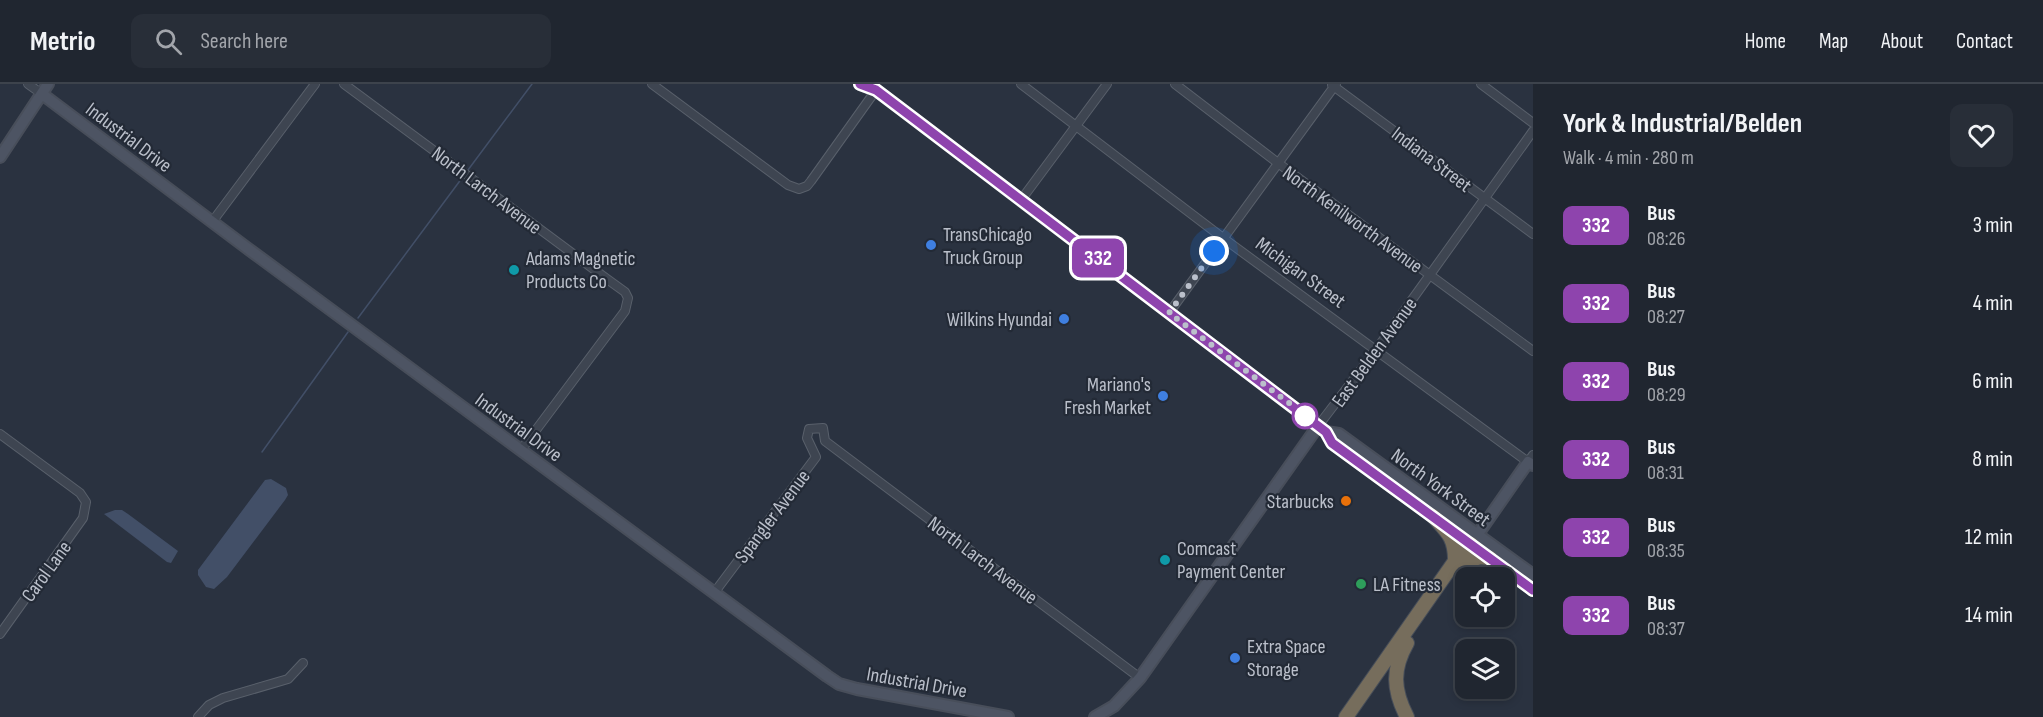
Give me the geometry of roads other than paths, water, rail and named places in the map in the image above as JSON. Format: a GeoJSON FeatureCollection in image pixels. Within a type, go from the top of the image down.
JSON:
{"type":"FeatureCollection","features":[{"type":"Feature","properties":{"kind":"highway"},"geometry":{"type":"LineString","coordinates":[[1433,516],[1453,540],[1460,562]]}},
{"type":"Feature","properties":{"kind":"highway"},"geometry":{"type":"LineString","coordinates":[[1407,717],[1396,687],[1396,670],[1400,656],[1460,562],[1462,551],[1472,543]]}},
{"type":"Feature","properties":{"kind":"highway"},"geometry":{"type":"LineString","coordinates":[[1346,717],[1460,562],[1480,557],[1490,558]]}},
{"type":"Feature","properties":{"kind":"street"},"geometry":{"type":"LineString","coordinates":[[0,157],[45,89],[28,84]]}},
{"type":"Feature","properties":{"kind":"street"},"geometry":{"type":"LineString","coordinates":[[212,222],[315,84]]}},
{"type":"Feature","properties":{"kind":"street","name":"North Larch Avenue"},"geometry":{"type":"LineString","coordinates":[[344,84],[608,279],[625,292],[628,298],[625,311],[521,450]]}},
{"type":"Feature","properties":{"kind":"street"},"geometry":{"type":"LineString","coordinates":[[652,84],[788,185],[799,189],[807,186],[811,181],[874,87]]}},
{"type":"Feature","properties":{"kind":"street","name":"North York Street"},"geometry":{"type":"LineString","coordinates":[[861,84],[874,87],[1322,429],[1332,443],[1472,543],[1533,576]]}},
{"type":"Feature","properties":{"kind":"street","name":"Michigan Street"},"geometry":{"type":"LineString","coordinates":[[1021,84],[1223,238],[1531,460]]}},
{"type":"Feature","properties":{"kind":"street"},"geometry":{"type":"LineString","coordinates":[[1022,200],[1107,84]]}},
{"type":"Feature","properties":{"kind":"street","name":"North Kenilworth Avenue"},"geometry":{"type":"LineString","coordinates":[[1175,84],[1278,164],[1533,351]]}},
{"type":"Feature","properties":{"kind":"street"},"geometry":{"type":"LineString","coordinates":[[1481,84],[1533,123]]}},
{"type":"Feature","properties":{"kind":"street"},"geometry":{"type":"LineString","coordinates":[[1169,313],[1333,85]]}},
{"type":"Feature","properties":{"kind":"street","name":"Indiana Street"},"geometry":{"type":"LineString","coordinates":[[1333,85],[1533,234]]}},
{"type":"Feature","properties":{"kind":"street","name":"Industrial Drive"},"geometry":{"type":"LineString","coordinates":[[45,89],[212,222],[839,684],[1008,717]]}},
{"type":"Feature","properties":{"kind":"street","name":"East Belden Avenue"},"geometry":{"type":"LineString","coordinates":[[1322,429],[1533,131]]}},
{"type":"Feature","properties":{"kind":"street","name":"Spangler Avenue"},"geometry":{"type":"LineString","coordinates":[[714,593],[816,457],[807,438],[809,429],[823,428],[825,441]]}},
{"type":"Feature","properties":{"kind":"street"},"geometry":{"type":"LineString","coordinates":[[1095,717],[1114,706],[1140,678],[1322,429]]}},
{"type":"Feature","properties":{"kind":"street","name":"North York Street"},"geometry":{"type":"LineString","coordinates":[[1322,429],[1339,434],[1490,558],[1533,590]]}},
{"type":"Feature","properties":{"kind":"street","name":"Carol Lane"},"geometry":{"type":"LineString","coordinates":[[0,434],[80,492],[86,502],[83,518],[0,634]]}},
{"type":"Feature","properties":{"kind":"street","name":"North Larch Avenue"},"geometry":{"type":"LineString","coordinates":[[825,441],[1140,678]]}},
{"type":"Feature","properties":{"kind":"street"},"geometry":{"type":"LineString","coordinates":[[1472,543],[1531,460]]}},
{"type":"Feature","properties":{"kind":"street"},"geometry":{"type":"LineString","coordinates":[[198,717],[209,705],[223,698],[288,680],[303,663]]}},
{"type":"Feature","properties":{"kind":"water"},"geometry":{"type":"Polygon","coordinates":[[[271,479],[286,488],[288,495],[285,500],[227,577],[214,589],[206,587],[198,575],[198,570],[265,480],[271,479]]]}},
{"type":"Feature","properties":{"kind":"water"},"geometry":{"type":"Polygon","coordinates":[[[122,510],[178,551],[171,563],[104,514],[122,510]]]}},
{"type":"Feature","properties":{"kind":"waterway"},"geometry":{"type":"LineString","coordinates":[[468,170],[532,84]]}},
{"type":"Feature","properties":{"kind":"waterway"},"geometry":{"type":"LineString","coordinates":[[358,318],[462,178]]}},
{"type":"Feature","properties":{"kind":"waterway"},"geometry":{"type":"LineString","coordinates":[[262,452],[348,332]]}},
{"type":"Feature","properties":{"kind":"place","name":"TransChicago Truck Group"},"geometry":{"type":"Point","coordinates":[931,245]}},
{"type":"Feature","properties":{"kind":"place","name":"Adams Magnetic Products Co"},"geometry":{"type":"Point","coordinates":[514,270]}},
{"type":"Feature","properties":{"kind":"place","name":"Wilkins Hyundai"},"geometry":{"type":"Point","coordinates":[1064,319]}},
{"type":"Feature","properties":{"kind":"place","name":"Mariano's Fresh Market"},"geometry":{"type":"Point","coordinates":[1163,396]}},
{"type":"Feature","properties":{"kind":"place","name":"Starbucks"},"geometry":{"type":"Point","coordinates":[1346,501]}},
{"type":"Feature","properties":{"kind":"place","name":"Comcast Payment Center"},"geometry":{"type":"Point","coordinates":[1165,560]}},
{"type":"Feature","properties":{"kind":"place","name":"LA Fitness"},"geometry":{"type":"Point","coordinates":[1361,584]}},
{"type":"Feature","properties":{"kind":"place","name":"Extra Space Storage"},"geometry":{"type":"Point","coordinates":[1235,658]}}]}
